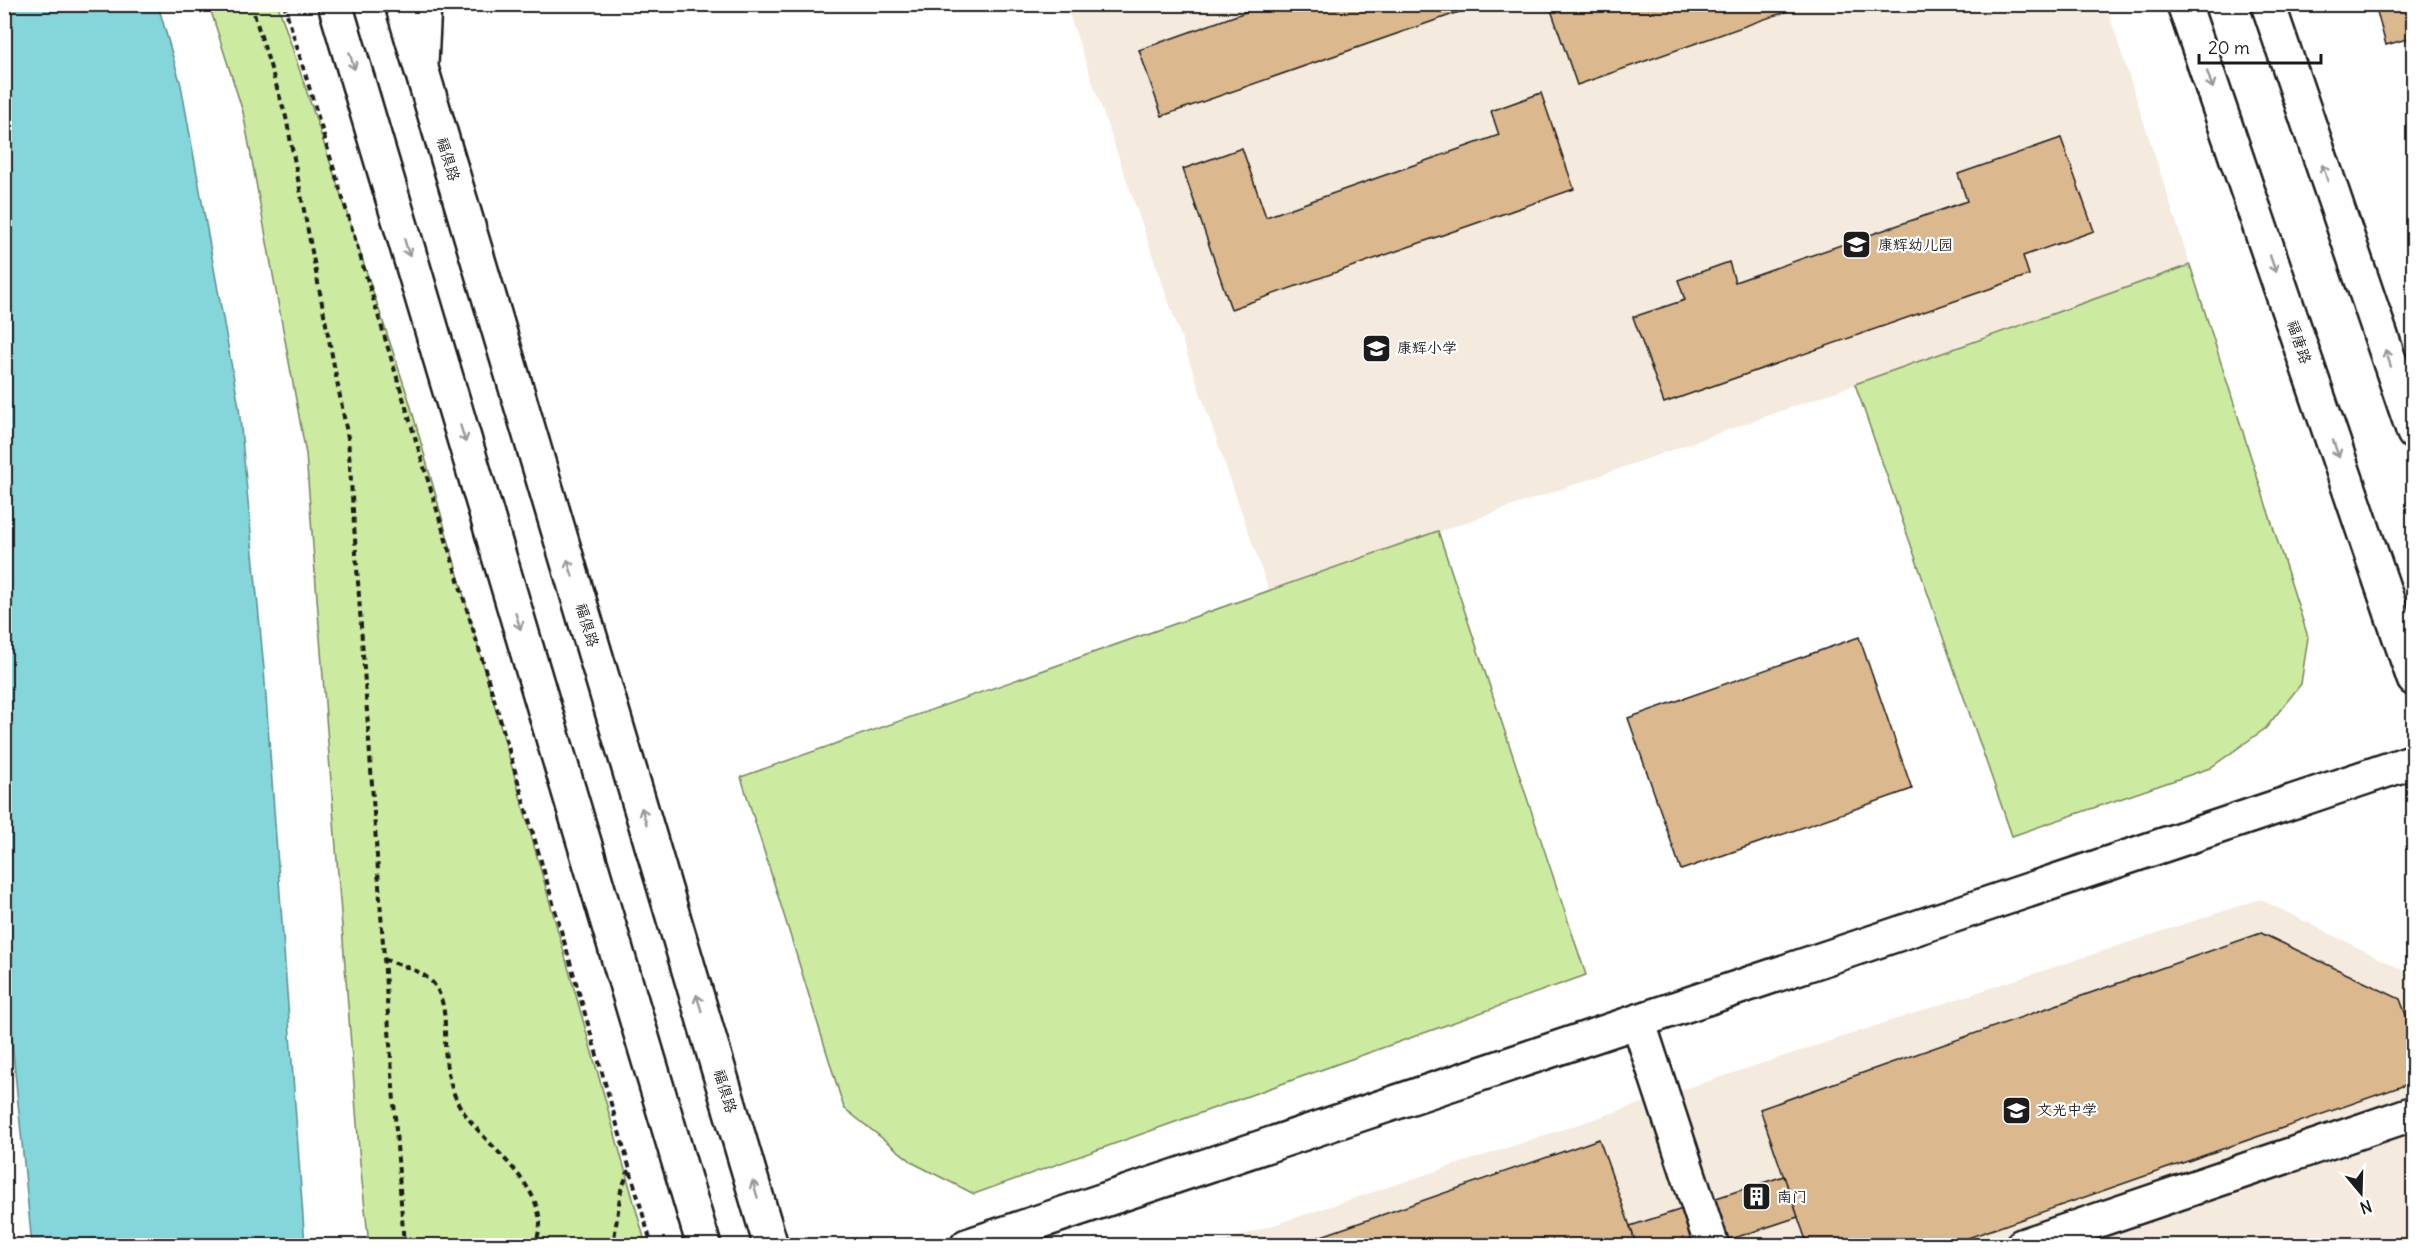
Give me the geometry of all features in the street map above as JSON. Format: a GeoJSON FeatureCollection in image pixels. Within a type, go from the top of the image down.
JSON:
{"type":"FeatureCollection","features":[{"type":"Feature","properties":{"kind":"street"},"geometry":{"type":"LineString","coordinates":[[335,4],[704,1245]]}},
{"type":"Feature","properties":{"kind":"street","name":"福俱路"},"geometry":{"type":"LineString","coordinates":[[402,4],[771,1245]]}},
{"type":"Feature","properties":{"kind":"street"},"geometry":{"type":"LineString","coordinates":[[421,69],[424,4]]}},
{"type":"Feature","properties":{"kind":"street","name":"福唐路"},"geometry":{"type":"LineString","coordinates":[[2184,4],[2414,679]]}},
{"type":"Feature","properties":{"kind":"street"},"geometry":{"type":"LineString","coordinates":[[2268,4],[2414,433]]}},
{"type":"Feature","properties":{"kind":"street"},"geometry":{"type":"LineString","coordinates":[[967,1245],[2414,761]]}},
{"type":"Feature","properties":{"kind":"street"},"geometry":{"type":"LineString","coordinates":[[1638,1021],[1712,1245]]}},
{"type":"Feature","properties":{"kind":"street"},"geometry":{"type":"LineString","coordinates":[[2022,1245],[2414,1113]]}},
{"type":"Feature","properties":{"kind":"path"},"geometry":{"type":"LineString","coordinates":[[251,4],[286,117],[348,438],[404,1245]]}},
{"type":"Feature","properties":{"kind":"path"},"geometry":{"type":"LineString","coordinates":[[285,4],[498,712],[652,1245]]}},
{"type":"Feature","properties":{"kind":"path"},"geometry":{"type":"LineString","coordinates":[[384,959],[416,971],[432,983],[441,999],[445,1020],[446,1059],[457,1101],[469,1122],[516,1173],[529,1192],[538,1209],[540,1225],[535,1245]]}},
{"type":"Feature","properties":{"kind":"path"},"geometry":{"type":"LineString","coordinates":[[613,1245],[621,1190],[629,1168]]}},
{"type":"Feature","properties":{"kind":"shaded area","name":"康辉小学"},"geometry":{"type":"Polygon","coordinates":[[[1066,5],[2106,5],[2190,265],[1269,591],[1066,5]]]}},
{"type":"Feature","properties":{"kind":"shaded area","name":"文光中学"},"geometry":{"type":"Polygon","coordinates":[[[2260,899],[2413,975],[2413,1245],[1210,1246],[2260,899]]]}},
{"type":"Feature","properties":{"kind":"green space"},"geometry":{"type":"Polygon","coordinates":[[[209,5],[278,5],[409,400],[646,1245],[369,1245],[360,1163],[306,454],[243,112],[209,5]]]}},
{"type":"Feature","properties":{"kind":"green space"},"geometry":{"type":"Polygon","coordinates":[[[2190,265],[2308,637],[2301,684],[2266,728],[2210,768],[2012,836],[1855,384],[2190,265]]]}},
{"type":"Feature","properties":{"kind":"green space"},"geometry":{"type":"Polygon","coordinates":[[[1438,531],[1586,975],[974,1194],[915,1164],[844,1108],[741,777],[1438,531]]]}},
{"type":"Feature","properties":{"kind":"water"},"geometry":{"type":"Polygon","coordinates":[[[4,5],[158,5],[181,85],[239,407],[264,669],[305,1245],[32,1245],[4,960],[4,5]]]}},
{"type":"Feature","properties":{"kind":"building"},"geometry":{"type":"Polygon","coordinates":[[[1268,4],[1482,4],[1162,116],[1139,50],[1268,4]]]}},
{"type":"Feature","properties":{"kind":"building"},"geometry":{"type":"Polygon","coordinates":[[[1549,4],[1798,4],[1799,7],[1577,85],[1549,4]]]}},
{"type":"Feature","properties":{"kind":"building"},"geometry":{"type":"Polygon","coordinates":[[[2387,4],[2414,4],[2414,37],[2386,45],[2376,8],[2387,4]]]}},
{"type":"Feature","properties":{"kind":"building"},"geometry":{"type":"Polygon","coordinates":[[[1541,93],[1574,189],[1231,309],[1183,169],[1242,148],[1266,217],[1499,135],[1491,111],[1541,93]]]}},
{"type":"Feature","properties":{"kind":"building"},"geometry":{"type":"Polygon","coordinates":[[[2061,138],[2094,231],[2023,256],[2029,275],[1664,403],[1633,317],[1685,300],[1678,280],[1729,262],[1735,282],[1967,201],[1958,174],[2061,138]]]}},
{"type":"Feature","properties":{"kind":"building"},"geometry":{"type":"Polygon","coordinates":[[[1859,637],[1912,789],[1681,870],[1628,718],[1859,637]]]}},
{"type":"Feature","properties":{"kind":"building"},"geometry":{"type":"Polygon","coordinates":[[[2261,933],[2400,999],[2414,1037],[2414,1082],[1945,1246],[1808,1246],[1760,1109],[2261,933]]]}},
{"type":"Feature","properties":{"kind":"building"},"geometry":{"type":"Polygon","coordinates":[[[1599,1139],[1637,1246],[1293,1246],[1599,1139]]]}},
{"type":"Feature","properties":{"kind":"building","name":"南门"},"geometry":{"type":"Polygon","coordinates":[[[1784,1176],[1798,1217],[1710,1246],[1637,1246],[1630,1226],[1784,1176]]]}},
{"type":"Feature","properties":{"kind":"place","name":"康辉幼儿园"},"geometry":{"type":"Point","coordinates":[1857,245]}},
{"type":"Feature","properties":{"kind":"place","name":"康辉小学"},"geometry":{"type":"Point","coordinates":[1376,348]}},
{"type":"Feature","properties":{"kind":"place","name":"文光中学"},"geometry":{"type":"Point","coordinates":[2016,1110]}},
{"type":"Feature","properties":{"kind":"place","name":"南门"},"geometry":{"type":"Point","coordinates":[1756,1197]}}]}
